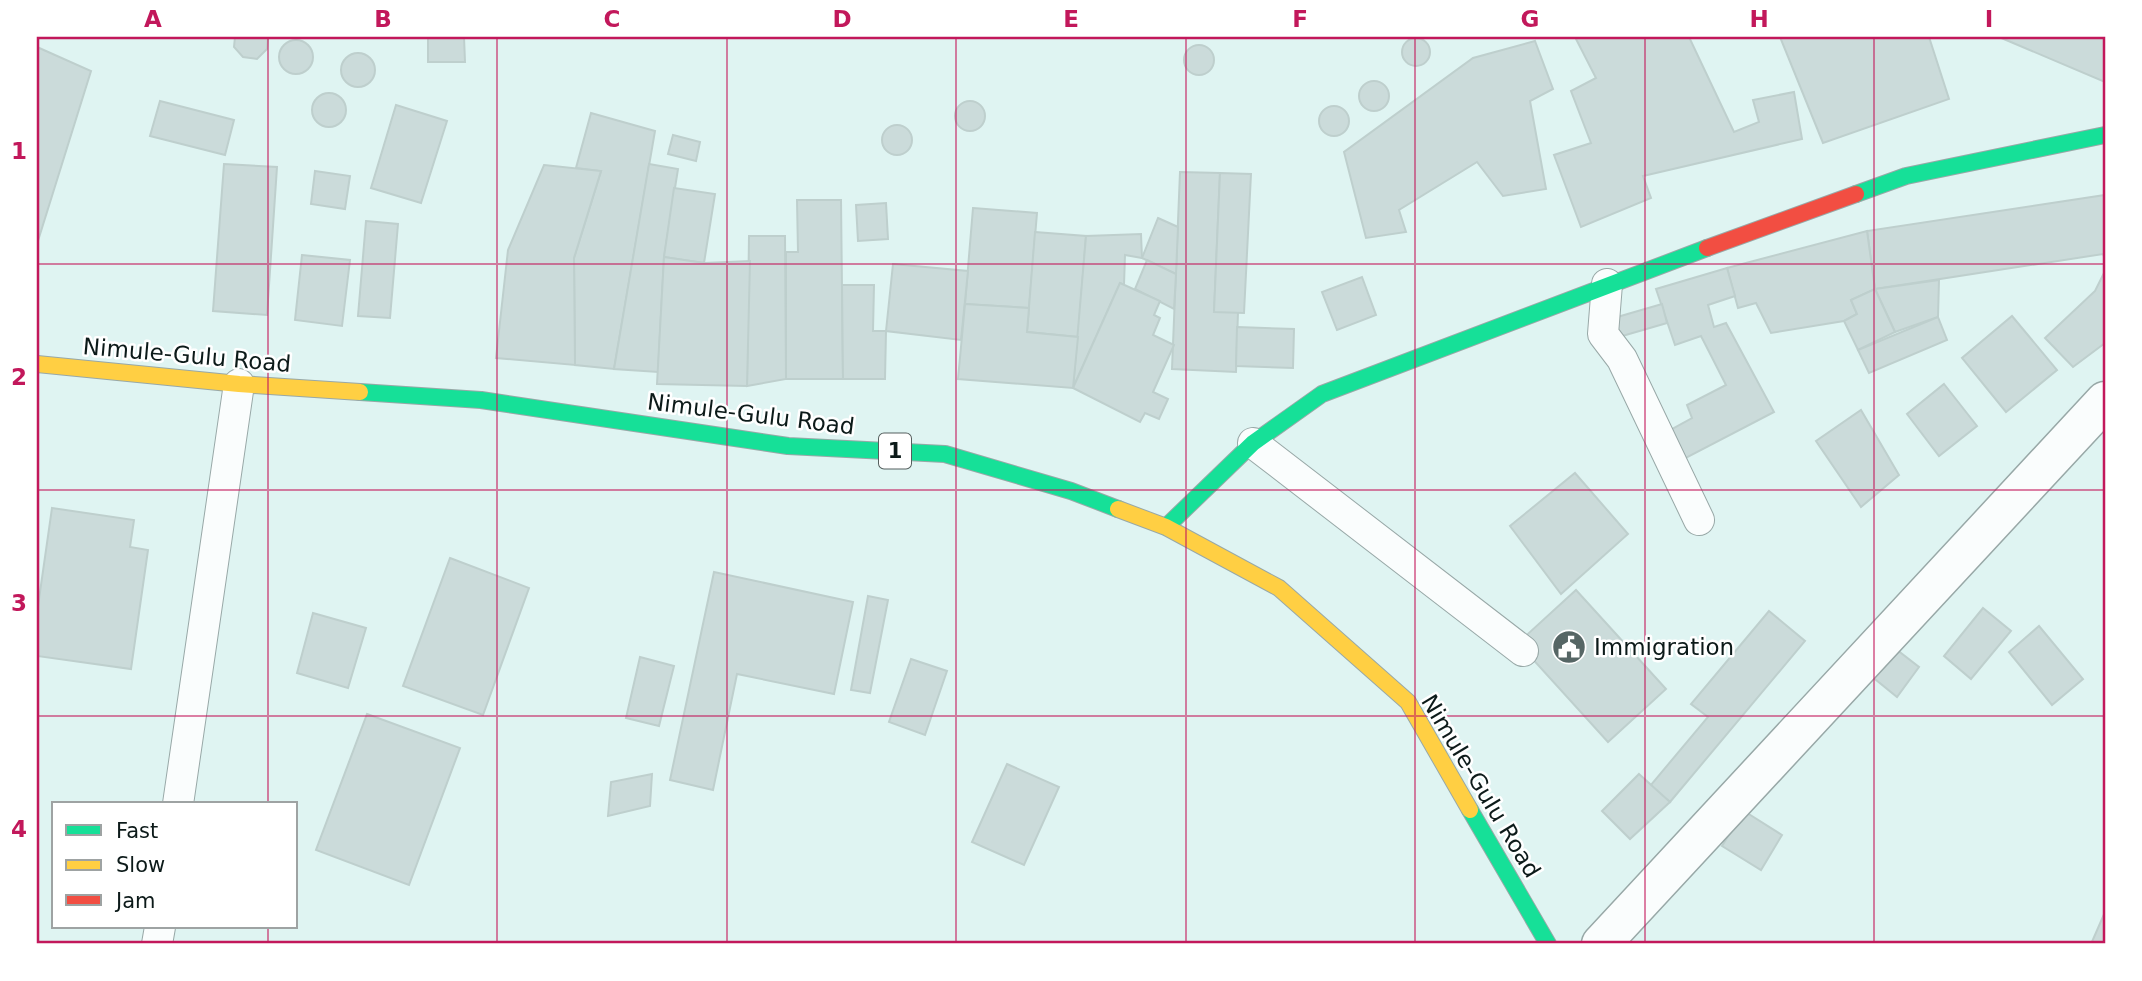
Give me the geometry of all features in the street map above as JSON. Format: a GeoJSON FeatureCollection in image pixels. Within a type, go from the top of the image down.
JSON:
{"type":"FeatureCollection","features":[{"type":"Feature","properties":{"kind":"main road"},"geometry":{"type":"LineString","coordinates":[[1166,527],[1253,443],[1322,394],[1607,285],[1906,176],[2105,135]]}},
{"type":"Feature","properties":{"kind":"main road","name":"Nimule-Gulu Road"},"geometry":{"type":"LineString","coordinates":[[37,364],[239,384],[481,400],[788,446],[945,454],[1071,491],[1166,527],[1279,588],[1408,702],[1548,944]]}},
{"type":"Feature","properties":{"kind":"street"},"geometry":{"type":"LineString","coordinates":[[1601,944],[2105,401]]}},
{"type":"Feature","properties":{"kind":"lane"},"geometry":{"type":"LineString","coordinates":[[1607,285],[1603,299],[1603,334],[1622,359],[1699,520]]}},
{"type":"Feature","properties":{"kind":"lane"},"geometry":{"type":"LineString","coordinates":[[178,802],[239,384]]}},
{"type":"Feature","properties":{"kind":"lane"},"geometry":{"type":"LineString","coordinates":[[1253,443],[1523,651]]}},
{"type":"Feature","properties":{"kind":"building"},"geometry":{"type":"Polygon","coordinates":[[[235,37],[268,37],[267,49],[257,59],[243,57],[234,47],[235,37]]]}},
{"type":"Feature","properties":{"kind":"building"},"geometry":{"type":"Polygon","coordinates":[[[428,37],[464,37],[465,62],[428,62],[428,37]]]}},
{"type":"Feature","properties":{"kind":"building"},"geometry":{"type":"Polygon","coordinates":[[[1575,37],[1689,37],[1734,132],[1759,122],[1753,100],[1794,92],[1802,139],[1643,176],[1651,198],[1581,227],[1554,155],[1591,143],[1571,91],[1596,78],[1575,37]]]}},
{"type":"Feature","properties":{"kind":"building"},"geometry":{"type":"Polygon","coordinates":[[[1780,37],[1929,37],[1949,99],[1823,143],[1780,37]]]}},
{"type":"Feature","properties":{"kind":"building"},"geometry":{"type":"Polygon","coordinates":[[[1999,37],[2105,37],[2105,82],[1999,37]]]}},
{"type":"Feature","properties":{"kind":"building"},"geometry":{"type":"Polygon","coordinates":[[[1416,38],[1426,42],[1430,52],[1426,62],[1416,66],[1406,62],[1402,52],[1406,42],[1416,38]]]}},
{"type":"Feature","properties":{"kind":"building"},"geometry":{"type":"Polygon","coordinates":[[[296,40],[308,45],[313,57],[308,69],[296,74],[284,69],[279,57],[284,45],[296,40]]]}},
{"type":"Feature","properties":{"kind":"building"},"geometry":{"type":"Polygon","coordinates":[[[1535,41],[1553,89],[1530,101],[1546,189],[1503,196],[1477,162],[1399,210],[1406,232],[1366,238],[1344,152],[1473,58],[1535,41]]]}},
{"type":"Feature","properties":{"kind":"building"},"geometry":{"type":"Polygon","coordinates":[[[1199,45],[1209,50],[1214,60],[1209,70],[1199,75],[1189,70],[1184,60],[1189,50],[1199,45]]]}},
{"type":"Feature","properties":{"kind":"building"},"geometry":{"type":"Polygon","coordinates":[[[37,47],[91,71],[37,244],[37,47]]]}},
{"type":"Feature","properties":{"kind":"building"},"geometry":{"type":"Polygon","coordinates":[[[358,53],[370,58],[375,70],[370,82],[358,87],[346,82],[341,70],[346,58],[358,53]]]}},
{"type":"Feature","properties":{"kind":"building"},"geometry":{"type":"Polygon","coordinates":[[[1374,81],[1384,86],[1389,96],[1384,106],[1374,111],[1364,106],[1359,96],[1364,86],[1374,81]]]}},
{"type":"Feature","properties":{"kind":"building"},"geometry":{"type":"Polygon","coordinates":[[[329,93],[341,98],[346,110],[341,122],[329,127],[317,122],[312,110],[317,98],[329,93]]]}},
{"type":"Feature","properties":{"kind":"building"},"geometry":{"type":"Polygon","coordinates":[[[160,101],[234,120],[225,155],[150,136],[160,101]]]}},
{"type":"Feature","properties":{"kind":"building"},"geometry":{"type":"Polygon","coordinates":[[[970,101],[980,106],[985,116],[980,126],[970,131],[960,126],[955,116],[960,106],[970,101]]]}},
{"type":"Feature","properties":{"kind":"building"},"geometry":{"type":"Polygon","coordinates":[[[396,105],[447,121],[421,203],[371,188],[396,105]]]}},
{"type":"Feature","properties":{"kind":"building"},"geometry":{"type":"Polygon","coordinates":[[[1334,106],[1344,111],[1349,121],[1344,131],[1334,136],[1324,131],[1319,121],[1324,111],[1334,106]]]}},
{"type":"Feature","properties":{"kind":"building"},"geometry":{"type":"Polygon","coordinates":[[[591,113],[655,131],[614,369],[575,365],[574,258],[601,171],[576,168],[591,113]]]}},
{"type":"Feature","properties":{"kind":"building"},"geometry":{"type":"Polygon","coordinates":[[[897,125],[907,130],[912,140],[907,150],[897,155],[887,150],[882,140],[887,130],[897,125]]]}},
{"type":"Feature","properties":{"kind":"building"},"geometry":{"type":"Polygon","coordinates":[[[673,135],[700,142],[696,161],[668,154],[673,135]]]}},
{"type":"Feature","properties":{"kind":"building"},"geometry":{"type":"Polygon","coordinates":[[[224,164],[277,167],[267,315],[213,311],[224,164]]]}},
{"type":"Feature","properties":{"kind":"building"},"geometry":{"type":"Polygon","coordinates":[[[649,164],[678,169],[664,257],[658,372],[614,369],[649,164]]]}},
{"type":"Feature","properties":{"kind":"building"},"geometry":{"type":"Polygon","coordinates":[[[544,165],[601,171],[574,258],[575,365],[496,358],[508,250],[544,165]]]}},
{"type":"Feature","properties":{"kind":"building"},"geometry":{"type":"Polygon","coordinates":[[[315,171],[350,176],[345,209],[311,204],[315,171]]]}},
{"type":"Feature","properties":{"kind":"building"},"geometry":{"type":"Polygon","coordinates":[[[1180,172],[1220,173],[1214,312],[1238,312],[1236,372],[1172,369],[1180,172]]]}},
{"type":"Feature","properties":{"kind":"building"},"geometry":{"type":"Polygon","coordinates":[[[1220,173],[1251,174],[1244,313],[1214,312],[1220,173]]]}},
{"type":"Feature","properties":{"kind":"building"},"geometry":{"type":"Polygon","coordinates":[[[674,188],[715,194],[704,263],[664,257],[674,188]]]}},
{"type":"Feature","properties":{"kind":"building"},"geometry":{"type":"Polygon","coordinates":[[[2105,195],[2105,259],[2103,254],[1875,289],[1867,231],[2105,195]]]}},
{"type":"Feature","properties":{"kind":"building"},"geometry":{"type":"Polygon","coordinates":[[[797,200],[841,200],[843,379],[786,379],[786,252],[798,252],[797,200]]]}},
{"type":"Feature","properties":{"kind":"building"},"geometry":{"type":"Polygon","coordinates":[[[886,203],[888,239],[858,241],[856,205],[886,203]]]}},
{"type":"Feature","properties":{"kind":"building"},"geometry":{"type":"Polygon","coordinates":[[[973,208],[1037,213],[1029,308],[965,304],[973,208]]]}},
{"type":"Feature","properties":{"kind":"building"},"geometry":{"type":"Polygon","coordinates":[[[1158,218],[1178,227],[1176,274],[1142,258],[1158,218]]]}},
{"type":"Feature","properties":{"kind":"building"},"geometry":{"type":"Polygon","coordinates":[[[366,221],[398,224],[390,318],[358,316],[366,221]]]}},
{"type":"Feature","properties":{"kind":"building"},"geometry":{"type":"Polygon","coordinates":[[[1867,231],[1875,289],[1851,300],[1857,314],[1844,321],[1771,333],[1756,303],[1738,308],[1727,268],[1867,231]]]}},
{"type":"Feature","properties":{"kind":"building"},"geometry":{"type":"Polygon","coordinates":[[[1035,232],[1086,236],[1078,337],[1027,332],[1035,232]]]}},
{"type":"Feature","properties":{"kind":"building"},"geometry":{"type":"Polygon","coordinates":[[[1141,234],[1142,258],[1125,255],[1124,285],[1120,283],[1073,388],[1086,236],[1141,234]]]}},
{"type":"Feature","properties":{"kind":"building"},"geometry":{"type":"Polygon","coordinates":[[[749,236],[785,236],[786,379],[747,386],[749,236]]]}},
{"type":"Feature","properties":{"kind":"building"},"geometry":{"type":"Polygon","coordinates":[[[302,255],[350,260],[342,326],[295,320],[302,255]]]}},
{"type":"Feature","properties":{"kind":"building"},"geometry":{"type":"Polygon","coordinates":[[[664,257],[704,263],[750,261],[747,386],[657,384],[664,257]]]}},
{"type":"Feature","properties":{"kind":"building"},"geometry":{"type":"Polygon","coordinates":[[[1147,260],[1176,274],[1174,309],[1135,289],[1147,260]]]}},
{"type":"Feature","properties":{"kind":"building"},"geometry":{"type":"Polygon","coordinates":[[[893,264],[968,271],[961,340],[886,331],[893,264]]]}},
{"type":"Feature","properties":{"kind":"building"},"geometry":{"type":"Polygon","coordinates":[[[1727,268],[1735,296],[1708,305],[1714,327],[1726,323],[1774,412],[1680,461],[1665,433],[1692,418],[1687,405],[1726,385],[1701,336],[1675,345],[1656,289],[1727,268]]]}},
{"type":"Feature","properties":{"kind":"building"},"geometry":{"type":"Polygon","coordinates":[[[2105,271],[2105,343],[2073,367],[2045,338],[2095,291],[2105,271]]]}},
{"type":"Feature","properties":{"kind":"building"},"geometry":{"type":"Polygon","coordinates":[[[1362,277],[1376,315],[1337,330],[1322,292],[1362,277]]]}},
{"type":"Feature","properties":{"kind":"building"},"geometry":{"type":"Polygon","coordinates":[[[1939,280],[1938,317],[1895,332],[1875,289],[1939,280]]]}},
{"type":"Feature","properties":{"kind":"building"},"geometry":{"type":"Polygon","coordinates":[[[1120,283],[1160,301],[1154,315],[1160,318],[1153,335],[1174,345],[1153,392],[1168,399],[1159,419],[1145,413],[1140,422],[1073,388],[1120,283]]]}},
{"type":"Feature","properties":{"kind":"building"},"geometry":{"type":"Polygon","coordinates":[[[842,285],[874,285],[873,331],[886,331],[885,379],[843,379],[842,285]]]}},
{"type":"Feature","properties":{"kind":"building"},"geometry":{"type":"Polygon","coordinates":[[[1875,289],[1895,332],[1858,350],[1844,321],[1857,314],[1851,300],[1875,289]]]}},
{"type":"Feature","properties":{"kind":"building"},"geometry":{"type":"Polygon","coordinates":[[[965,304],[1029,308],[1027,332],[1078,337],[1073,388],[958,379],[965,304]]]}},
{"type":"Feature","properties":{"kind":"building"},"geometry":{"type":"Polygon","coordinates":[[[1662,304],[1667,323],[1612,339],[1607,320],[1662,304]]]}},
{"type":"Feature","properties":{"kind":"building"},"geometry":{"type":"Polygon","coordinates":[[[2012,316],[2057,370],[2006,412],[1962,358],[2012,316]]]}},
{"type":"Feature","properties":{"kind":"building"},"geometry":{"type":"Polygon","coordinates":[[[1938,317],[1947,340],[1869,373],[1858,350],[1938,317]]]}},
{"type":"Feature","properties":{"kind":"building"},"geometry":{"type":"Polygon","coordinates":[[[1237,327],[1294,329],[1293,368],[1236,366],[1237,327]]]}},
{"type":"Feature","properties":{"kind":"building"},"geometry":{"type":"Polygon","coordinates":[[[1944,384],[1977,426],[1939,456],[1907,414],[1944,384]]]}},
{"type":"Feature","properties":{"kind":"building"},"geometry":{"type":"Polygon","coordinates":[[[1861,410],[1899,475],[1861,507],[1816,441],[1861,410]]]}},
{"type":"Feature","properties":{"kind":"building"},"geometry":{"type":"Polygon","coordinates":[[[1575,473],[1628,534],[1561,594],[1510,526],[1575,473]]]}},
{"type":"Feature","properties":{"kind":"building"},"geometry":{"type":"Polygon","coordinates":[[[52,508],[134,520],[130,547],[148,550],[131,669],[37,656],[37,613],[52,508]]]}},
{"type":"Feature","properties":{"kind":"building"},"geometry":{"type":"Polygon","coordinates":[[[450,558],[529,588],[483,715],[403,686],[450,558]]]}},
{"type":"Feature","properties":{"kind":"building"},"geometry":{"type":"Polygon","coordinates":[[[714,572],[853,602],[834,694],[737,674],[713,790],[670,780],[714,572]]]}},
{"type":"Feature","properties":{"kind":"building"},"geometry":{"type":"Polygon","coordinates":[[[1576,590],[1666,689],[1608,742],[1518,643],[1576,590]]]}},
{"type":"Feature","properties":{"kind":"building"},"geometry":{"type":"Polygon","coordinates":[[[868,596],[888,600],[870,693],[851,690],[868,596]]]}},
{"type":"Feature","properties":{"kind":"building"},"geometry":{"type":"Polygon","coordinates":[[[1983,608],[2011,631],[1971,679],[1944,656],[1983,608]]]}},
{"type":"Feature","properties":{"kind":"building"},"geometry":{"type":"Polygon","coordinates":[[[1769,611],[1805,641],[1670,802],[1650,786],[1708,717],[1691,704],[1769,611]]]}},
{"type":"Feature","properties":{"kind":"building"},"geometry":{"type":"Polygon","coordinates":[[[313,613],[366,628],[348,688],[297,673],[313,613]]]}},
{"type":"Feature","properties":{"kind":"building"},"geometry":{"type":"Polygon","coordinates":[[[2039,626],[2083,679],[2052,705],[2009,652],[2039,626]]]}},
{"type":"Feature","properties":{"kind":"building"},"geometry":{"type":"Polygon","coordinates":[[[1892,646],[1919,667],[1897,697],[1870,675],[1892,646]]]}},
{"type":"Feature","properties":{"kind":"building"},"geometry":{"type":"Polygon","coordinates":[[[640,657],[674,666],[659,726],[626,718],[640,657]]]}},
{"type":"Feature","properties":{"kind":"building"},"geometry":{"type":"Polygon","coordinates":[[[911,659],[947,671],[925,735],[889,722],[911,659]]]}},
{"type":"Feature","properties":{"kind":"building"},"geometry":{"type":"Polygon","coordinates":[[[367,714],[460,748],[409,885],[316,850],[367,714]]]}},
{"type":"Feature","properties":{"kind":"building"},"geometry":{"type":"Polygon","coordinates":[[[1007,764],[1059,787],[1024,865],[972,842],[1007,764]]]}},
{"type":"Feature","properties":{"kind":"building"},"geometry":{"type":"Polygon","coordinates":[[[652,774],[650,806],[608,816],[611,782],[652,774]]]}},
{"type":"Feature","properties":{"kind":"building"},"geometry":{"type":"Polygon","coordinates":[[[1639,774],[1670,802],[1630,839],[1602,811],[1639,774]]]}},
{"type":"Feature","properties":{"kind":"building"},"geometry":{"type":"Polygon","coordinates":[[[1744,811],[1782,835],[1761,870],[1722,846],[1744,811]]]}},
{"type":"Feature","properties":{"kind":"building"},"geometry":{"type":"Polygon","coordinates":[[[2105,912],[2105,944],[2091,944],[2105,912]]]}},
{"type":"Feature","properties":{"kind":"traffic: fast"},"geometry":{"type":"LineString","coordinates":[[1856,194],[1906,176],[2105,135]]}},
{"type":"Feature","properties":{"kind":"traffic: fast"},"geometry":{"type":"LineString","coordinates":[[1166,527],[1253,443],[1322,394],[1707,248]]}},
{"type":"Feature","properties":{"kind":"traffic: fast"},"geometry":{"type":"LineString","coordinates":[[360,392],[481,400],[788,446],[945,454],[1071,491],[1118,509]]}},
{"type":"Feature","properties":{"kind":"traffic: fast"},"geometry":{"type":"LineString","coordinates":[[1470,810],[1548,944]]}},
{"type":"Feature","properties":{"kind":"traffic: slow"},"geometry":{"type":"LineString","coordinates":[[37,364],[239,384],[360,392]]}},
{"type":"Feature","properties":{"kind":"traffic: slow"},"geometry":{"type":"LineString","coordinates":[[1118,509],[1166,527],[1279,588],[1408,702],[1470,810]]}},
{"type":"Feature","properties":{"kind":"traffic: jam"},"geometry":{"type":"LineString","coordinates":[[1707,248],[1856,194]]}},
{"type":"Feature","properties":{"kind":"place","name":"Immigration"},"geometry":{"type":"Point","coordinates":[1569,647]}}]}
